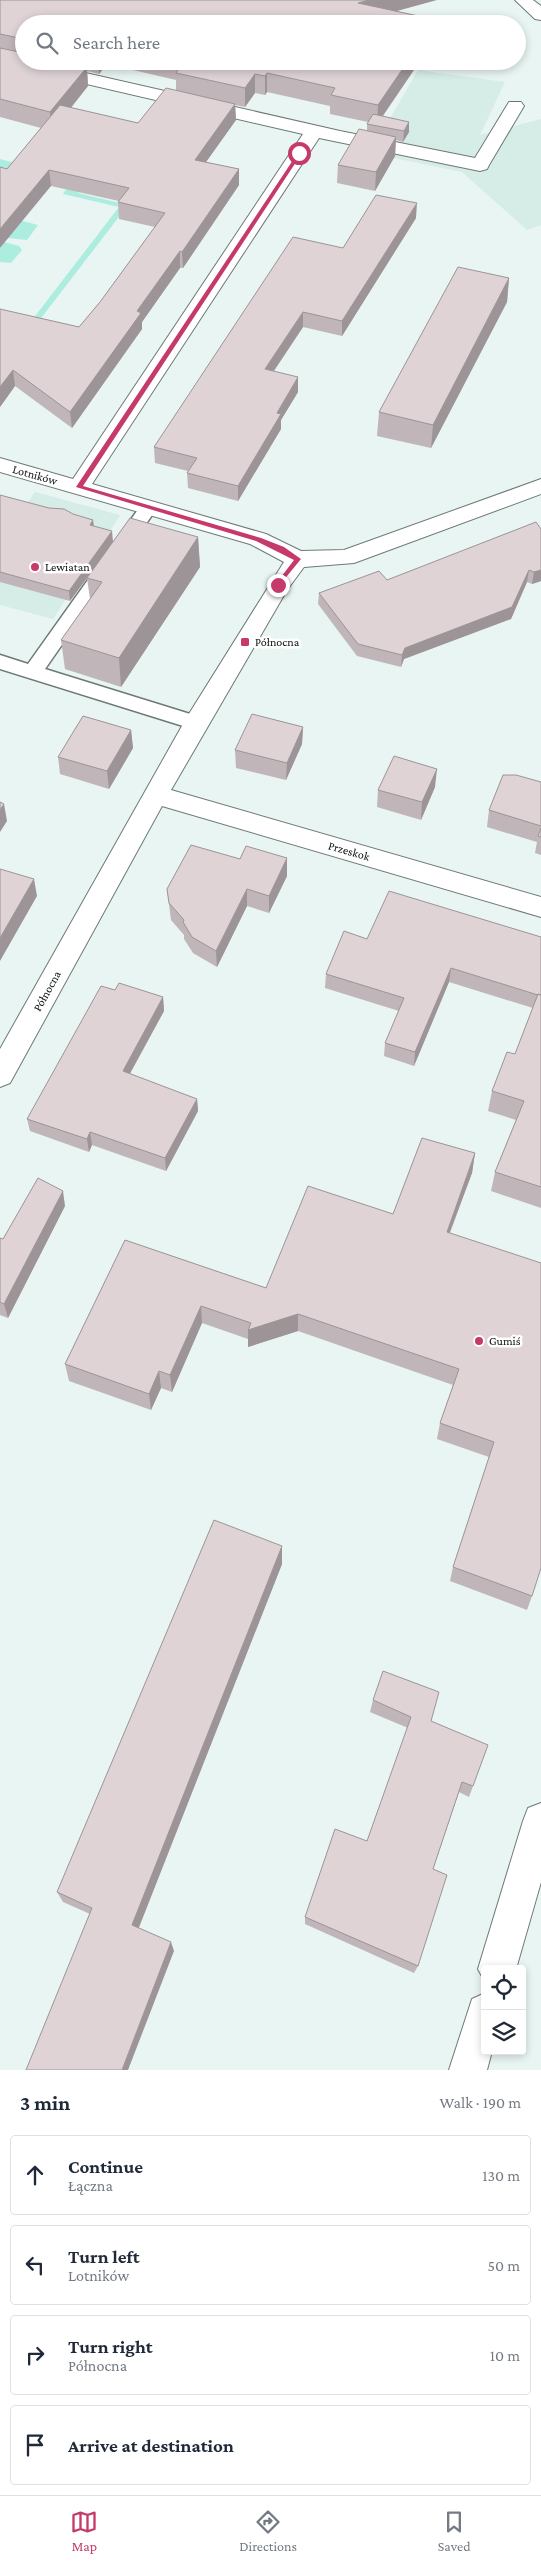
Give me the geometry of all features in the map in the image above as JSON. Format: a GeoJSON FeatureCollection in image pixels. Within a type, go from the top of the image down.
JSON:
{"type":"FeatureCollection","features":[{"type":"Feature","properties":{"kind":"street"},"geometry":{"type":"LineString","coordinates":[[523,0],[541,15]]}},
{"type":"Feature","properties":{"kind":"street"},"geometry":{"type":"LineString","coordinates":[[0,59],[15,62]]}},
{"type":"Feature","properties":{"kind":"street"},"geometry":{"type":"LineString","coordinates":[[48,70],[314,131],[480,165],[515,106]]}},
{"type":"Feature","properties":{"kind":"street"},"geometry":{"type":"LineString","coordinates":[[79,487],[314,131]]}},
{"type":"Feature","properties":{"kind":"street","name":"Lotników"},"geometry":{"type":"LineString","coordinates":[[0,464],[258,540],[298,559]]}},
{"type":"Feature","properties":{"kind":"street"},"geometry":{"type":"LineString","coordinates":[[298,559],[346,558],[541,486]]}},
{"type":"Feature","properties":{"kind":"street","name":"Północna"},"geometry":{"type":"LineString","coordinates":[[0,1076],[196,723],[278,585],[298,559]]}},
{"type":"Feature","properties":{"kind":"street","name":"Przeskok"},"geometry":{"type":"LineString","coordinates":[[156,795],[541,907]]}},
{"type":"Feature","properties":{"kind":"street"},"geometry":{"type":"LineString","coordinates":[[498,1965],[541,1821]]}},
{"type":"Feature","properties":{"kind":"street"},"geometry":{"type":"LineString","coordinates":[[468,2070],[481,2026]]}},
{"type":"Feature","properties":{"kind":"lane"},"geometry":{"type":"LineString","coordinates":[[34,672],[148,508]]}},
{"type":"Feature","properties":{"kind":"lane"},"geometry":{"type":"LineString","coordinates":[[0,662],[196,723]]}},
{"type":"Feature","properties":{"kind":"shaded area"},"geometry":{"type":"Polygon","coordinates":[[[418,70],[505,82],[480,135],[541,119],[541,225],[527,230],[462,172],[370,153],[418,70]]]}},
{"type":"Feature","properties":{"kind":"shaded area"},"geometry":{"type":"Polygon","coordinates":[[[35,492],[120,515],[53,619],[0,605],[0,542],[35,492]]]}},
{"type":"Feature","properties":{"kind":"green space"},"geometry":{"type":"Polygon","coordinates":[[[0,159],[87,181],[78,193],[128,205],[25,339],[19,337],[119,207],[63,194],[68,186],[0,169],[0,159]]]}},
{"type":"Feature","properties":{"kind":"green space"},"geometry":{"type":"Polygon","coordinates":[[[15,219],[38,225],[27,240],[8,238],[15,219]]]}},
{"type":"Feature","properties":{"kind":"green space"},"geometry":{"type":"Polygon","coordinates":[[[4,242],[19,246],[22,250],[11,263],[0,262],[0,248],[4,242]]]}},
{"type":"Feature","properties":{"kind":"building"},"geometry":{"type":"Polygon","coordinates":[[[0,0],[369,0],[358,3],[414,15],[15,15],[15,37],[0,34],[0,0]]]}},
{"type":"Feature","properties":{"kind":"building"},"geometry":{"type":"Polygon","coordinates":[[[0,48],[15,51],[15,70],[85,70],[50,112],[0,99],[0,48]]]}},
{"type":"Feature","properties":{"kind":"building"},"geometry":{"type":"Polygon","coordinates":[[[178,70],[402,70],[378,105],[331,95],[335,88],[267,73],[265,76],[255,74],[245,88],[176,73],[178,70]]]}},
{"type":"Feature","properties":{"kind":"building"},"geometry":{"type":"Polygon","coordinates":[[[166,88],[235,104],[195,160],[239,169],[182,252],[180,251],[137,311],[141,313],[70,412],[13,370],[0,387],[0,309],[79,327],[100,302],[165,213],[118,202],[129,188],[49,170],[0,229],[0,167],[7,169],[60,105],[138,123],[166,88]]]}},
{"type":"Feature","properties":{"kind":"building"},"geometry":{"type":"Polygon","coordinates":[[[373,114],[409,122],[404,131],[367,124],[373,114]]]}},
{"type":"Feature","properties":{"kind":"building"},"geometry":{"type":"Polygon","coordinates":[[[359,129],[396,137],[376,172],[338,165],[359,129]]]}},
{"type":"Feature","properties":{"kind":"building"},"geometry":{"type":"Polygon","coordinates":[[[376,195],[417,203],[342,321],[303,312],[265,369],[298,377],[277,413],[281,414],[238,486],[187,473],[197,458],[154,447],[293,237],[343,248],[376,195]]]}},
{"type":"Feature","properties":{"kind":"building"},"geometry":{"type":"Polygon","coordinates":[[[458,267],[509,278],[433,425],[379,412],[458,267]]]}},
{"type":"Feature","properties":{"kind":"building"},"geometry":{"type":"Polygon","coordinates":[[[0,495],[49,508],[64,509],[93,520],[90,525],[112,531],[69,591],[0,572],[0,495]]]}},
{"type":"Feature","properties":{"kind":"building"},"geometry":{"type":"Polygon","coordinates":[[[130,518],[198,537],[119,658],[61,640],[102,582],[87,578],[130,518]]]}},
{"type":"Feature","properties":{"kind":"building"},"geometry":{"type":"Polygon","coordinates":[[[536,522],[541,529],[541,570],[534,572],[529,570],[512,607],[405,648],[402,655],[358,644],[319,593],[379,571],[387,580],[536,522]]]}},
{"type":"Feature","properties":{"kind":"building"},"geometry":{"type":"Polygon","coordinates":[[[252,714],[303,727],[287,763],[235,750],[252,714]]]}},
{"type":"Feature","properties":{"kind":"building"},"geometry":{"type":"Polygon","coordinates":[[[83,716],[131,730],[107,771],[58,757],[83,716]]]}},
{"type":"Feature","properties":{"kind":"building"},"geometry":{"type":"Polygon","coordinates":[[[394,756],[437,769],[422,802],[378,790],[394,756]]]}},
{"type":"Feature","properties":{"kind":"building"},"geometry":{"type":"Polygon","coordinates":[[[503,775],[516,775],[541,782],[541,826],[489,810],[503,775]]]}},
{"type":"Feature","properties":{"kind":"building"},"geometry":{"type":"Polygon","coordinates":[[[0,802],[4,804],[0,810],[0,802]]]}},
{"type":"Feature","properties":{"kind":"building"},"geometry":{"type":"Polygon","coordinates":[[[191,845],[240,859],[246,846],[287,858],[269,896],[247,889],[216,951],[192,937],[183,922],[184,920],[169,903],[167,889],[191,845]]]}},
{"type":"Feature","properties":{"kind":"building"},"geometry":{"type":"Polygon","coordinates":[[[0,869],[34,879],[0,938],[0,869]]]}},
{"type":"Feature","properties":{"kind":"building"},"geometry":{"type":"Polygon","coordinates":[[[389,891],[541,937],[541,995],[451,968],[415,1052],[385,1043],[404,998],[326,974],[344,931],[367,939],[389,891]]]}},
{"type":"Feature","properties":{"kind":"building"},"geometry":{"type":"Polygon","coordinates":[[[119,983],[163,997],[123,1071],[197,1099],[165,1158],[90,1132],[87,1139],[27,1119],[101,986],[115,990],[119,983]]]}},
{"type":"Feature","properties":{"kind":"building"},"geometry":{"type":"Polygon","coordinates":[[[538,994],[541,995],[541,1187],[495,1172],[524,1101],[492,1091],[507,1052],[515,1054],[538,994]]]}},
{"type":"Feature","properties":{"kind":"building","name":"Gumiś"},"geometry":{"type":"Polygon","coordinates":[[[422,1138],[475,1153],[447,1232],[541,1263],[541,1568],[532,1596],[453,1567],[494,1442],[440,1423],[459,1369],[298,1314],[248,1330],[251,1323],[201,1306],[170,1375],[159,1371],[149,1394],[65,1364],[125,1240],[266,1288],[308,1186],[393,1214],[422,1138]]]}},
{"type":"Feature","properties":{"kind":"building"},"geometry":{"type":"Polygon","coordinates":[[[38,1178],[63,1191],[4,1304],[0,1302],[0,1238],[3,1239],[38,1178]]]}},
{"type":"Feature","properties":{"kind":"building"},"geometry":{"type":"Polygon","coordinates":[[[214,1520],[282,1546],[132,1925],[171,1942],[122,2070],[26,2070],[92,1908],[57,1892],[214,1520]]]}},
{"type":"Feature","properties":{"kind":"building"},"geometry":{"type":"Polygon","coordinates":[[[383,1671],[439,1692],[431,1721],[488,1745],[473,1786],[462,1782],[433,1869],[447,1875],[418,1966],[305,1917],[335,1829],[367,1841],[411,1717],[373,1700],[383,1671]]]}},
{"type":"Feature","properties":{"kind":"place","name":"Lewiatan"},"geometry":{"type":"Point","coordinates":[35,567]}},
{"type":"Feature","properties":{"kind":"place","name":"Północna"},"geometry":{"type":"Point","coordinates":[245,642]}},
{"type":"Feature","properties":{"kind":"place","name":"Gumiś"},"geometry":{"type":"Point","coordinates":[479,1341]}},
{"type":"Feature","properties":{"kind":"route"},"geometry":{"type":"LineString","coordinates":[[278,585],[298,559],[282,549],[258,540],[79,487],[299,153]]}}]}
